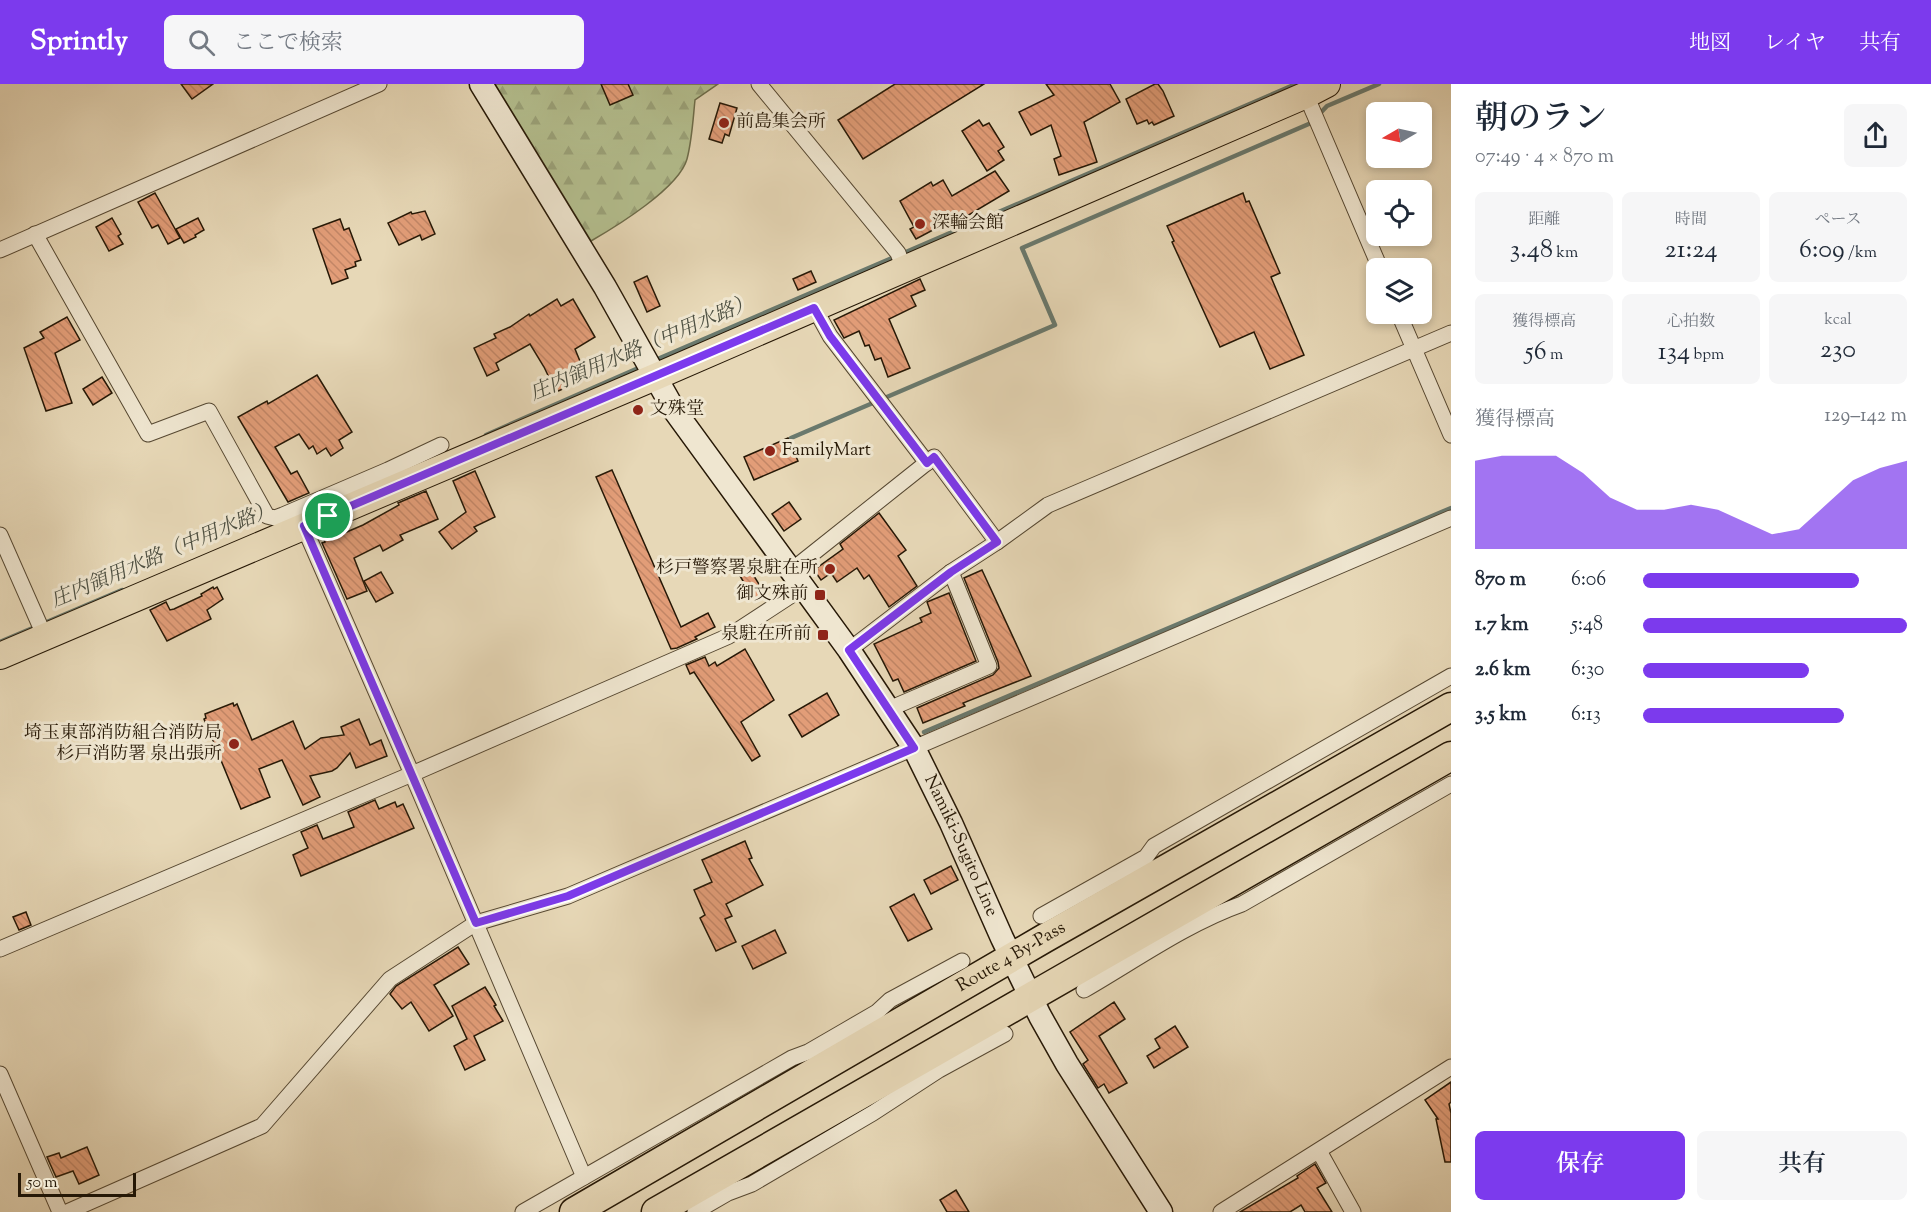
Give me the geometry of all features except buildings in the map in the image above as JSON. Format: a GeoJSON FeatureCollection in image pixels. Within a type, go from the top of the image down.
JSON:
{"type":"FeatureCollection","features":[{"type":"Feature","properties":{"kind":"highway","name":"Route 4 By-Pass"},"geometry":{"type":"LineString","coordinates":[[574,1212],[1011,958],[1118,886],[1451,707]]}},
{"type":"Feature","properties":{"kind":"highway"},"geometry":{"type":"LineString","coordinates":[[656,1212],[695,1205],[1030,997],[1190,916],[1451,756]]}},
{"type":"Feature","properties":{"kind":"main road","name":"Namiki-Sugito Line"},"geometry":{"type":"LineString","coordinates":[[481,84],[605,286],[674,410],[798,578],[914,748],[947,814],[1030,997],[1067,1064],[1161,1212]]}},
{"type":"Feature","properties":{"kind":"main road"},"geometry":{"type":"LineString","coordinates":[[0,656],[304,526],[324,508],[654,377],[1317,89]]}},
{"type":"Feature","properties":{"kind":"street"},"geometry":{"type":"LineString","coordinates":[[0,250],[379,84]]}},
{"type":"Feature","properties":{"kind":"street"},"geometry":{"type":"LineString","coordinates":[[759,84],[898,253],[904,269]]}},
{"type":"Feature","properties":{"kind":"street"},"geometry":{"type":"LineString","coordinates":[[1317,89],[1376,258]]}},
{"type":"Feature","properties":{"kind":"street"},"geometry":{"type":"LineString","coordinates":[[36,234],[148,434],[209,411],[267,516],[274,518],[324,508],[441,445]]}},
{"type":"Feature","properties":{"kind":"street"},"geometry":{"type":"LineString","coordinates":[[814,308],[830,336],[927,463]]}},
{"type":"Feature","properties":{"kind":"street"},"geometry":{"type":"LineString","coordinates":[[1404,324],[1451,435]]}},
{"type":"Feature","properties":{"kind":"street"},"geometry":{"type":"LineString","coordinates":[[849,650],[951,572],[1048,505],[1451,333]]}},
{"type":"Feature","properties":{"kind":"street"},"geometry":{"type":"LineString","coordinates":[[0,949],[729,636],[934,457],[997,542]]}},
{"type":"Feature","properties":{"kind":"street"},"geometry":{"type":"LineString","coordinates":[[67,1212],[262,1126],[390,978],[476,923],[568,896],[1451,518]]}},
{"type":"Feature","properties":{"kind":"street"},"geometry":{"type":"LineString","coordinates":[[304,526],[584,1177]]}},
{"type":"Feature","properties":{"kind":"street"},"geometry":{"type":"LineString","coordinates":[[0,535],[45,637]]}},
{"type":"Feature","properties":{"kind":"street"},"geometry":{"type":"LineString","coordinates":[[889,709],[989,666],[951,572]]}},
{"type":"Feature","properties":{"kind":"street"},"geometry":{"type":"LineString","coordinates":[[1041,916],[1076,895],[1118,886],[1154,846],[1451,676]]}},
{"type":"Feature","properties":{"kind":"street"},"geometry":{"type":"LineString","coordinates":[[1084,990],[1190,916],[1217,913],[1242,904],[1451,784]]}},
{"type":"Feature","properties":{"kind":"street"},"geometry":{"type":"LineString","coordinates":[[523,1212],[792,1058],[808,1052],[878,1012],[890,1000],[962,961]]}},
{"type":"Feature","properties":{"kind":"street"},"geometry":{"type":"LineString","coordinates":[[695,1205],[752,1184],[873,1113],[939,1070],[1005,1035]]}},
{"type":"Feature","properties":{"kind":"street"},"geometry":{"type":"LineString","coordinates":[[1221,1212],[1451,1067]]}},
{"type":"Feature","properties":{"kind":"street"},"geometry":{"type":"LineString","coordinates":[[0,1074],[60,1212]]}},
{"type":"Feature","properties":{"kind":"street"},"geometry":{"type":"LineString","coordinates":[[1319,1151],[1353,1212]]}},
{"type":"Feature","properties":{"kind":"green space"},"geometry":{"type":"Polygon","coordinates":[[[495,84],[718,84],[695,100],[687,159],[682,170],[660,194],[646,205],[591,241],[495,84]]]}},
{"type":"Feature","properties":{"kind":"waterway","name":"庄内領用水路（中用水路）"},"geometry":{"type":"LineString","coordinates":[[653,361],[1296,84]]}},
{"type":"Feature","properties":{"kind":"waterway"},"geometry":{"type":"LineString","coordinates":[[791,438],[1055,325],[1022,248],[1311,123],[1327,106],[1379,84]]}},
{"type":"Feature","properties":{"kind":"waterway","name":"庄内領用水路（中用水路）"},"geometry":{"type":"LineString","coordinates":[[486,435],[643,366]]}},
{"type":"Feature","properties":{"kind":"waterway"},"geometry":{"type":"LineString","coordinates":[[924,732],[1451,508]]}},
{"type":"Feature","properties":{"kind":"waterway","name":"庄内領用水路（中用水路）"},"geometry":{"type":"LineString","coordinates":[[0,642],[122,590]]}},
{"type":"Feature","properties":{"kind":"place","name":"前島集会所"},"geometry":{"type":"Point","coordinates":[724,123]}},
{"type":"Feature","properties":{"kind":"place","name":"深輪会館"},"geometry":{"type":"Point","coordinates":[920,224]}},
{"type":"Feature","properties":{"kind":"place","name":"文殊堂"},"geometry":{"type":"Point","coordinates":[638,410]}},
{"type":"Feature","properties":{"kind":"place","name":"FamilyMart"},"geometry":{"type":"Point","coordinates":[770,451]}},
{"type":"Feature","properties":{"kind":"place","name":"杉戸警察署泉駐在所"},"geometry":{"type":"Point","coordinates":[830,569]}},
{"type":"Feature","properties":{"kind":"place","name":"御文殊前"},"geometry":{"type":"Point","coordinates":[820,595]}},
{"type":"Feature","properties":{"kind":"place","name":"泉駐在所前"},"geometry":{"type":"Point","coordinates":[823,635]}},
{"type":"Feature","properties":{"kind":"place","name":"埼玉東部消防組合消防局 杉戸消防署 泉出張所"},"geometry":{"type":"Point","coordinates":[234,744]}},
{"type":"Feature","properties":{"kind":"route"},"geometry":{"type":"LineString","coordinates":[[814,308],[830,336],[927,463],[934,457],[997,542],[951,572],[849,650],[914,748],[568,896],[476,923],[304,526],[328,516],[814,308]]}}]}
